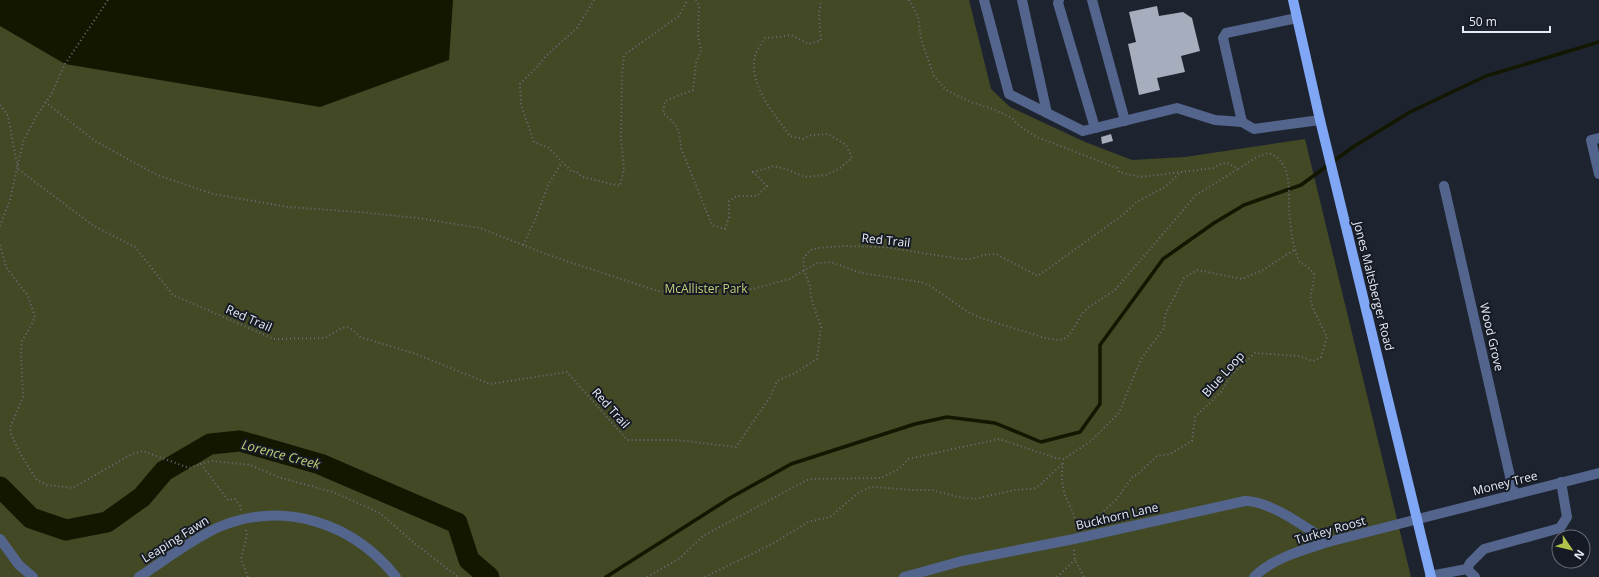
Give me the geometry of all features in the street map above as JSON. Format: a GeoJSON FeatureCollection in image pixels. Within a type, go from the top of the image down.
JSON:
{"type":"FeatureCollection","features":[{"type":"Feature","properties":{"kind":"main road","name":"Jones Maltsberger Road"},"geometry":{"type":"LineString","coordinates":[[1293,0],[1343,215],[1431,577]]}},
{"type":"Feature","properties":{"kind":"street"},"geometry":{"type":"LineString","coordinates":[[984,0],[1009,94],[1083,131],[1177,108],[1215,120],[1242,122],[1254,129],[1321,121]]}},
{"type":"Feature","properties":{"kind":"street"},"geometry":{"type":"LineString","coordinates":[[1022,0],[1047,113]]}},
{"type":"Feature","properties":{"kind":"street"},"geometry":{"type":"LineString","coordinates":[[1058,0],[1095,128]]}},
{"type":"Feature","properties":{"kind":"street"},"geometry":{"type":"LineString","coordinates":[[1092,0],[1125,121]]}},
{"type":"Feature","properties":{"kind":"street"},"geometry":{"type":"LineString","coordinates":[[1242,122],[1223,38],[1226,33],[1297,18]]}},
{"type":"Feature","properties":{"kind":"street"},"geometry":{"type":"LineString","coordinates":[[1595,139],[1599,174]]}},
{"type":"Feature","properties":{"kind":"street","name":"Wood Grove"},"geometry":{"type":"LineString","coordinates":[[1444,186],[1514,494]]}},
{"type":"Feature","properties":{"kind":"street","name":"Money Tree"},"geometry":{"type":"LineString","coordinates":[[1418,520],[1599,473]]}},
{"type":"Feature","properties":{"kind":"street"},"geometry":{"type":"LineString","coordinates":[[1467,569],[1470,563],[1484,548],[1560,528],[1566,518],[1561,482]]}},
{"type":"Feature","properties":{"kind":"street","name":"Buckhorn Lane"},"geometry":{"type":"LineString","coordinates":[[904,577],[962,562],[1235,503],[1253,501],[1275,510],[1328,542]]}},
{"type":"Feature","properties":{"kind":"street","name":"Leaping Fawn"},"geometry":{"type":"LineString","coordinates":[[143,576],[205,534],[219,527],[248,518],[279,516],[309,519],[338,530],[377,555],[396,577]]}},
{"type":"Feature","properties":{"kind":"street","name":"Turkey Roost"},"geometry":{"type":"LineString","coordinates":[[1254,577],[1259,572],[1278,561],[1298,552],[1328,542],[1418,520]]}},
{"type":"Feature","properties":{"kind":"street"},"geometry":{"type":"LineString","coordinates":[[0,539],[19,565],[33,577]]}},
{"type":"Feature","properties":{"kind":"street"},"geometry":{"type":"LineString","coordinates":[[1431,577],[1467,569]]}},
{"type":"Feature","properties":{"kind":"street"},"geometry":{"type":"LineString","coordinates":[[1467,569],[1475,577]]}},
{"type":"Feature","properties":{"kind":"path"},"geometry":{"type":"LineString","coordinates":[[0,226],[10,200],[23,142],[45,102],[52,95],[65,64],[108,0]]}},
{"type":"Feature","properties":{"kind":"path"},"geometry":{"type":"LineString","coordinates":[[594,0],[577,28],[546,56],[520,84],[521,105],[534,142],[549,148],[572,172],[576,171],[582,177],[620,186],[624,169],[621,139],[622,75],[624,55],[679,16],[687,0]]}},
{"type":"Feature","properties":{"kind":"path"},"geometry":{"type":"LineString","coordinates":[[696,0],[700,5],[698,36],[701,50],[696,63],[693,90],[665,100],[663,113],[676,124],[681,138],[681,148],[712,225],[725,229],[729,217],[729,201],[736,196],[756,196],[766,186],[753,172],[774,166],[805,177],[826,175],[839,169],[852,158],[846,145],[828,134],[812,135],[803,139],[790,136],[772,111],[754,73],[755,56],[766,38],[791,34],[809,44],[821,40],[819,16],[821,0]]}},
{"type":"Feature","properties":{"kind":"path"},"geometry":{"type":"LineString","coordinates":[[45,102],[95,141],[157,175],[213,194],[288,207],[418,218],[480,228],[566,261],[658,291],[697,293],[753,289],[789,279],[817,263],[831,262],[861,272],[921,282],[929,285],[968,312],[981,318],[1045,338],[1058,340],[1064,339],[1070,334],[1082,314],[1089,307],[1115,290],[1196,195],[1238,169]]}},
{"type":"Feature","properties":{"kind":"path"},"geometry":{"type":"LineString","coordinates":[[0,105],[8,116],[18,169]]}},
{"type":"Feature","properties":{"kind":"path","name":"Blue Loop"},"geometry":{"type":"LineString","coordinates":[[1074,539],[1112,502],[1116,500],[1133,476],[1157,456],[1170,454],[1192,441],[1195,417],[1222,391],[1232,375],[1254,353],[1299,356],[1313,361],[1321,356],[1327,337],[1312,307],[1311,292],[1314,288],[1314,273],[1304,264],[1300,264],[1294,250],[1294,241],[1290,225],[1288,182],[1285,167],[1278,158],[1268,153],[1257,157]]}},
{"type":"Feature","properties":{"kind":"path"},"geometry":{"type":"LineString","coordinates":[[523,245],[536,218],[548,185],[562,162]]}},
{"type":"Feature","properties":{"kind":"path","name":"Red Trail"},"geometry":{"type":"LineString","coordinates":[[18,169],[94,226],[135,248],[173,295],[274,339],[324,338],[342,328],[347,327],[353,330],[360,337],[416,354],[490,384],[567,372],[627,440],[677,440],[736,447],[770,397],[777,381],[795,373],[818,359],[821,326],[804,270],[803,259],[810,250],[845,246],[884,247],[961,259],[970,259],[984,255],[996,254],[1038,276],[1124,214],[1138,201],[1165,187],[1181,172]]}},
{"type":"Feature","properties":{"kind":"path"},"geometry":{"type":"LineString","coordinates":[[0,245],[6,267],[28,296],[35,317],[32,326],[22,341],[23,397],[10,428],[11,434],[21,455],[37,480],[47,485],[73,488],[132,454],[143,451],[189,468],[201,464]]}},
{"type":"Feature","properties":{"kind":"path"},"geometry":{"type":"LineString","coordinates":[[647,577],[680,558],[703,536],[809,479],[881,478],[899,469],[908,459],[999,439],[1056,458],[1064,459],[1091,441],[1118,413],[1141,359],[1164,328],[1165,315],[1184,278],[1197,270],[1242,279],[1263,270],[1294,250]]}},
{"type":"Feature","properties":{"kind":"path"},"geometry":{"type":"LineString","coordinates":[[1064,459],[1061,472],[1065,494],[1076,521],[1074,539],[1075,560],[1084,577]]}},
{"type":"Feature","properties":{"kind":"path"},"geometry":{"type":"LineString","coordinates":[[705,577],[772,544],[808,522],[830,517],[857,494],[868,488],[875,487],[932,490],[958,497],[974,499],[1015,490],[1033,489],[1039,486],[1063,463]]}},
{"type":"Feature","properties":{"kind":"path"},"geometry":{"type":"LineString","coordinates":[[1057,577],[1075,560]]}},
{"type":"Feature","properties":{"kind":"green space","name":"McAllister Park"},"geometry":{"type":"Polygon","coordinates":[[[0,0],[969,0],[991,89],[1010,107],[1085,142],[1132,160],[1185,157],[1305,139],[1411,577],[0,577],[0,0]]]}},
{"type":"Feature","properties":{"kind":"shaded area"},"geometry":{"type":"Polygon","coordinates":[[[0,0],[453,0],[449,60],[320,107],[65,64],[0,26],[0,0]]]}},
{"type":"Feature","properties":{"kind":"building"},"geometry":{"type":"Polygon","coordinates":[[[1157,6],[1159,16],[1183,12],[1192,18],[1200,51],[1181,56],[1185,72],[1157,78],[1160,90],[1139,95],[1128,44],[1136,42],[1129,12],[1157,6]]]}},
{"type":"Feature","properties":{"kind":"building"},"geometry":{"type":"Polygon","coordinates":[[[1111,134],[1113,141],[1102,144],[1101,137],[1111,134]]]}},
{"type":"Feature","properties":{"kind":"waterway"},"geometry":{"type":"LineString","coordinates":[[606,577],[730,498],[791,464],[915,424],[947,417],[995,423],[1041,442],[1080,432],[1100,404],[1100,345],[1163,259],[1214,223],[1244,205],[1301,185],[1353,147],[1410,112],[1486,76],[1599,42]]}},
{"type":"Feature","properties":{"kind":"waterway","name":"Lorence Creek"},"geometry":{"type":"LineString","coordinates":[[0,487],[31,518],[66,530],[107,522],[142,497],[164,471],[210,444],[240,441],[320,464],[457,523],[469,560],[489,577]]}}]}
